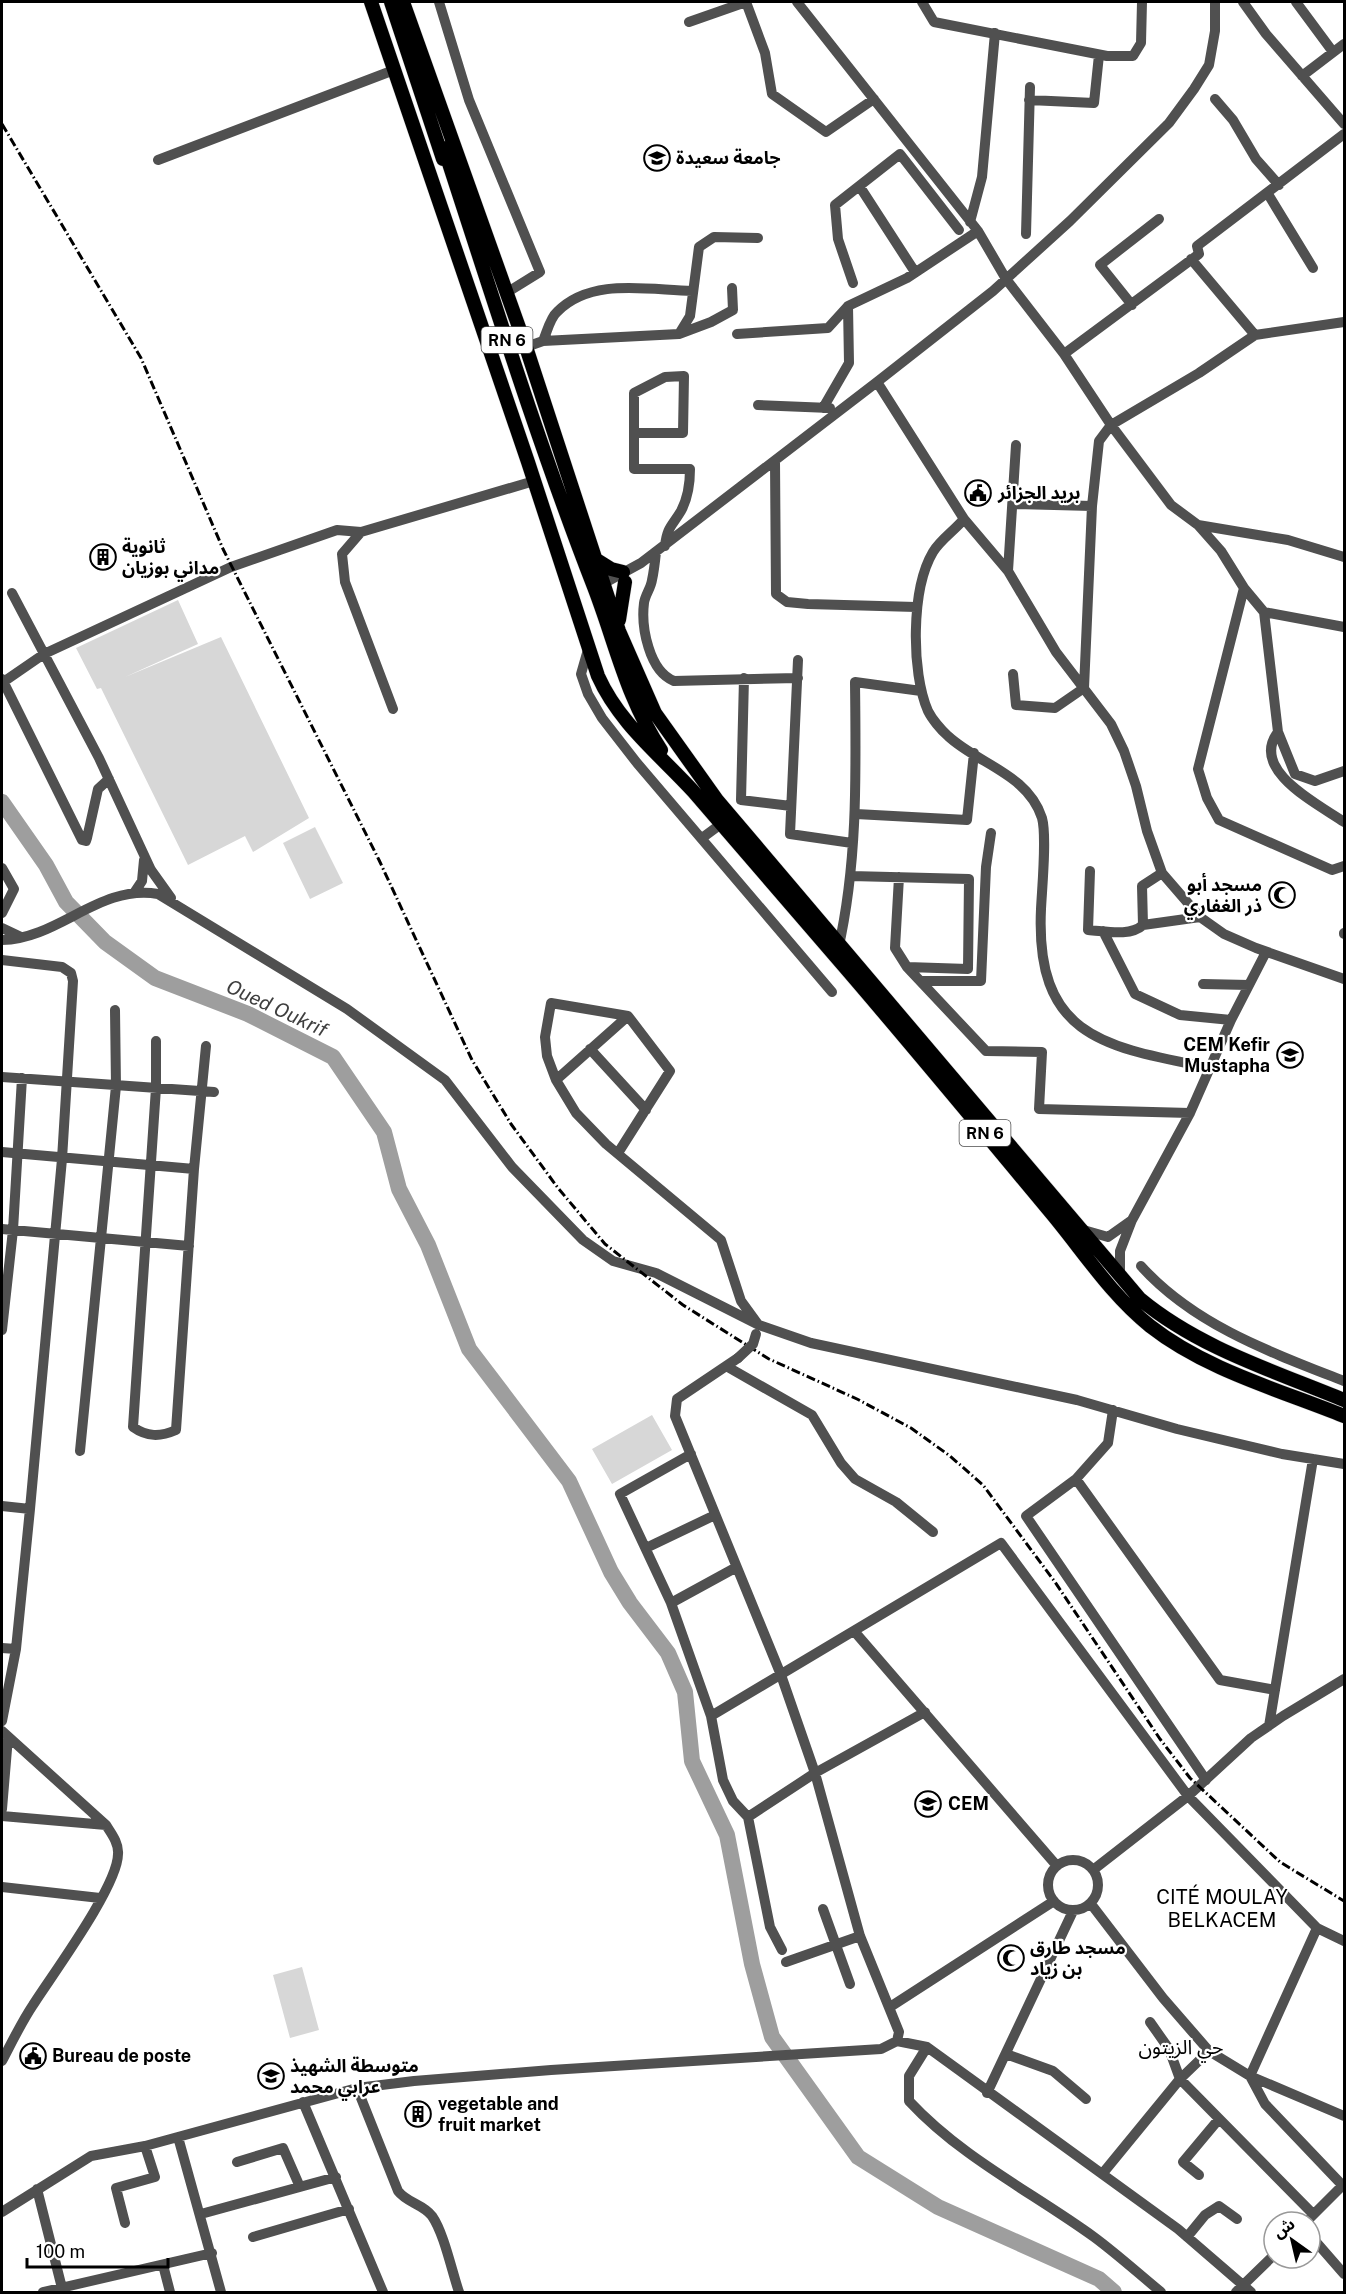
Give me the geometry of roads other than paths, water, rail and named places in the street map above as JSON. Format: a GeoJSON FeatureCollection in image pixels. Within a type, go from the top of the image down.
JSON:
{"type":"FeatureCollection","features":[{"type":"Feature","properties":{"kind":"main road"},"geometry":{"type":"LineString","coordinates":[[371,2],[603,686],[615,707],[649,747],[679,777]]}},
{"type":"Feature","properties":{"kind":"main road","name":"RN 6"},"geometry":{"type":"LineString","coordinates":[[391,2],[437,142],[506,293],[526,347],[595,559],[622,676],[646,726],[679,777],[831,940],[836,957],[1131,1309],[1171,1341],[1221,1367],[1344,1416]]}},
{"type":"Feature","properties":{"kind":"main road","name":"RN 6"},"geometry":{"type":"LineString","coordinates":[[398,2],[483,246]]}},
{"type":"Feature","properties":{"kind":"main road","name":"RN 6"},"geometry":{"type":"LineString","coordinates":[[403,2],[483,246]]}},
{"type":"Feature","properties":{"kind":"main road","name":"RN 6"},"geometry":{"type":"LineString","coordinates":[[411,2],[567,520],[619,631],[640,684],[663,728],[717,800],[831,940],[1140,1299],[1167,1321],[1207,1344],[1344,1400]]}},
{"type":"Feature","properties":{"kind":"main road"},"geometry":{"type":"LineString","coordinates":[[595,559],[624,577],[619,631]]}},
{"type":"Feature","properties":{"kind":"main road"},"geometry":{"type":"LineString","coordinates":[[594,663],[640,684]]}},
{"type":"Feature","properties":{"kind":"street"},"geometry":{"type":"LineString","coordinates":[[439,2],[469,100],[540,272],[506,293]]}},
{"type":"Feature","properties":{"kind":"street"},"geometry":{"type":"LineString","coordinates":[[689,22],[746,2],[765,53],[772,94],[826,132],[874,99]]}},
{"type":"Feature","properties":{"kind":"street"},"geometry":{"type":"LineString","coordinates":[[797,2],[978,231],[1006,279],[1064,354],[1111,426],[1171,506],[1198,525],[1221,551],[1244,588],[1264,612],[1278,732],[1295,774],[1315,782],[1344,771]]}},
{"type":"Feature","properties":{"kind":"street"},"geometry":{"type":"LineString","coordinates":[[922,2],[934,22],[1099,55],[1133,56],[1141,43],[1142,2]]}},
{"type":"Feature","properties":{"kind":"street"},"geometry":{"type":"LineString","coordinates":[[601,591],[624,577],[775,461],[1006,279],[1169,123],[1209,65],[1215,31],[1215,2]]}},
{"type":"Feature","properties":{"kind":"street"},"geometry":{"type":"LineString","coordinates":[[1243,2],[1266,34],[1344,124]]}},
{"type":"Feature","properties":{"kind":"street"},"geometry":{"type":"LineString","coordinates":[[1296,2],[1333,52]]}},
{"type":"Feature","properties":{"kind":"street"},"geometry":{"type":"LineString","coordinates":[[970,222],[982,177],[995,33]]}},
{"type":"Feature","properties":{"kind":"street"},"geometry":{"type":"LineString","coordinates":[[1302,76],[1344,44]]}},
{"type":"Feature","properties":{"kind":"street"},"geometry":{"type":"LineString","coordinates":[[1029,100],[1094,103],[1099,55]]}},
{"type":"Feature","properties":{"kind":"street"},"geometry":{"type":"LineString","coordinates":[[158,160],[394,70]]}},
{"type":"Feature","properties":{"kind":"street"},"geometry":{"type":"LineString","coordinates":[[1026,234],[1030,87]]}},
{"type":"Feature","properties":{"kind":"street"},"geometry":{"type":"LineString","coordinates":[[1215,99],[1233,120],[1256,159],[1279,185]]}},
{"type":"Feature","properties":{"kind":"street"},"geometry":{"type":"LineString","coordinates":[[1064,354],[1199,254],[1197,246],[1344,134]]}},
{"type":"Feature","properties":{"kind":"street"},"geometry":{"type":"LineString","coordinates":[[853,283],[838,239],[835,205],[900,154],[959,230]]}},
{"type":"Feature","properties":{"kind":"street"},"geometry":{"type":"LineString","coordinates":[[860,187],[915,272]]}},
{"type":"Feature","properties":{"kind":"street"},"geometry":{"type":"LineString","coordinates":[[1268,194],[1313,268]]}},
{"type":"Feature","properties":{"kind":"street"},"geometry":{"type":"LineString","coordinates":[[1132,305],[1100,265],[1159,219]]}},
{"type":"Feature","properties":{"kind":"street"},"geometry":{"type":"LineString","coordinates":[[737,334],[828,328],[848,306],[915,272],[978,231]]}},
{"type":"Feature","properties":{"kind":"street"},"geometry":{"type":"LineString","coordinates":[[679,333],[690,316],[699,247],[714,237],[758,237]]}},
{"type":"Feature","properties":{"kind":"street"},"geometry":{"type":"LineString","coordinates":[[1191,259],[1255,335]]}},
{"type":"Feature","properties":{"kind":"street"},"geometry":{"type":"LineString","coordinates":[[543,341],[556,312],[575,298],[598,288],[692,291]]}},
{"type":"Feature","properties":{"kind":"street"},"geometry":{"type":"LineString","coordinates":[[526,347],[543,341],[679,333],[711,322],[733,310],[732,288]]}},
{"type":"Feature","properties":{"kind":"street"},"geometry":{"type":"LineString","coordinates":[[823,408],[849,363],[848,306]]}},
{"type":"Feature","properties":{"kind":"street"},"geometry":{"type":"LineString","coordinates":[[1084,688],[1092,506],[1099,441],[1111,426],[1199,373],[1255,335],[1344,322]]}},
{"type":"Feature","properties":{"kind":"street"},"geometry":{"type":"LineString","coordinates":[[634,433],[683,433],[684,376],[665,376],[634,393],[634,433],[634,469],[690,469],[690,488],[681,512],[667,529],[644,602],[646,628],[653,659],[664,677],[674,681],[798,678]]}},
{"type":"Feature","properties":{"kind":"street"},"geometry":{"type":"LineString","coordinates":[[876,382],[964,519],[1008,571],[1056,652],[1111,724],[1124,751],[1162,873],[1200,917],[1224,934],[1266,952],[1344,979]]}},
{"type":"Feature","properties":{"kind":"street"},"geometry":{"type":"LineString","coordinates":[[758,405],[842,409]]}},
{"type":"Feature","properties":{"kind":"street"},"geometry":{"type":"LineString","coordinates":[[1008,571],[1016,445]]}},
{"type":"Feature","properties":{"kind":"street"},"geometry":{"type":"LineString","coordinates":[[775,461],[776,594],[787,602],[808,604],[916,607]]}},
{"type":"Feature","properties":{"kind":"street"},"geometry":{"type":"LineString","coordinates":[[109,779],[98,789],[86,842],[75,828],[2,682],[44,654],[231,567],[274,550],[337,530],[361,532],[534,481]]}},
{"type":"Feature","properties":{"kind":"street"},"geometry":{"type":"LineString","coordinates":[[1013,504],[1092,506]]}},
{"type":"Feature","properties":{"kind":"street"},"geometry":{"type":"LineString","coordinates":[[964,519],[934,550],[922,578],[916,607],[921,691],[929,714],[948,737],[996,766],[1028,792],[1042,819],[1040,925],[1043,967],[1058,1004],[1076,1023],[1109,1045],[1211,1068]]}},
{"type":"Feature","properties":{"kind":"street"},"geometry":{"type":"LineString","coordinates":[[1198,525],[1288,540],[1344,557]]}},
{"type":"Feature","properties":{"kind":"street"},"geometry":{"type":"LineString","coordinates":[[361,532],[342,554],[345,582],[393,709]]}},
{"type":"Feature","properties":{"kind":"street"},"geometry":{"type":"LineString","coordinates":[[1244,588],[1198,769],[1207,798],[1219,820],[1332,870],[1344,866]]}},
{"type":"Feature","properties":{"kind":"street"},"geometry":{"type":"LineString","coordinates":[[12,593],[109,779],[160,885],[173,901]]}},
{"type":"Feature","properties":{"kind":"street"},"geometry":{"type":"LineString","coordinates":[[1264,612],[1344,627]]}},
{"type":"Feature","properties":{"kind":"street"},"geometry":{"type":"LineString","coordinates":[[589,646],[581,674],[588,694],[602,718],[832,992]]}},
{"type":"Feature","properties":{"kind":"street"},"geometry":{"type":"LineString","coordinates":[[798,660],[790,834],[852,843]]}},
{"type":"Feature","properties":{"kind":"street"},"geometry":{"type":"LineString","coordinates":[[1013,674],[1016,705],[1055,708],[1084,688]]}},
{"type":"Feature","properties":{"kind":"street"},"geometry":{"type":"LineString","coordinates":[[744,678],[741,800],[791,806]]}},
{"type":"Feature","properties":{"kind":"street"},"geometry":{"type":"LineString","coordinates":[[831,940],[851,876],[856,814],[855,682],[921,691]]}},
{"type":"Feature","properties":{"kind":"street"},"geometry":{"type":"LineString","coordinates":[[1278,732],[1270,743],[1270,753],[1276,769],[1290,784],[1344,822]]}},
{"type":"Feature","properties":{"kind":"street"},"geometry":{"type":"LineString","coordinates":[[856,814],[967,820],[974,753]]}},
{"type":"Feature","properties":{"kind":"street"},"geometry":{"type":"LineString","coordinates":[[702,838],[721,824]]}},
{"type":"Feature","properties":{"kind":"street"},"geometry":{"type":"LineString","coordinates":[[921,981],[981,981],[986,867],[991,833]]}},
{"type":"Feature","properties":{"kind":"street"},"geometry":{"type":"LineString","coordinates":[[134,893],[142,881],[144,854]]}},
{"type":"Feature","properties":{"kind":"street"},"geometry":{"type":"LineString","coordinates":[[2,868],[13,886],[6,898],[2,913]]}},
{"type":"Feature","properties":{"kind":"street"},"geometry":{"type":"LineString","coordinates":[[1090,871],[1089,930],[1137,930],[1143,925],[1200,917]]}},
{"type":"Feature","properties":{"kind":"street"},"geometry":{"type":"LineString","coordinates":[[1143,925],[1142,886],[1162,873]]}},
{"type":"Feature","properties":{"kind":"street"},"geometry":{"type":"LineString","coordinates":[[851,876],[969,879],[968,969],[907,967]]}},
{"type":"Feature","properties":{"kind":"street"},"geometry":{"type":"LineString","coordinates":[[899,877],[895,948],[907,967],[986,1051],[1042,1052],[1039,1109],[1190,1113]]}},
{"type":"Feature","properties":{"kind":"street"},"geometry":{"type":"LineString","coordinates":[[2,940],[22,937],[65,921],[106,899],[134,893],[158,894],[173,901],[347,1009],[445,1080],[512,1167],[583,1240],[613,1261],[656,1273],[758,1330],[861,1355],[1077,1400],[1177,1429],[1344,1464]]}},
{"type":"Feature","properties":{"kind":"street"},"geometry":{"type":"LineString","coordinates":[[2,928],[22,937]]}},
{"type":"Feature","properties":{"kind":"street"},"geometry":{"type":"LineString","coordinates":[[1103,931],[1135,994],[1180,1015],[1231,1020]]}},
{"type":"Feature","properties":{"kind":"street"},"geometry":{"type":"LineString","coordinates":[[1120,1276],[1120,1251],[1132,1221],[1190,1113],[1231,1020],[1266,952]]}},
{"type":"Feature","properties":{"kind":"street"},"geometry":{"type":"LineString","coordinates":[[2,960],[62,967],[71,973],[62,1159],[30,1509],[16,1649],[2,1721]]}},
{"type":"Feature","properties":{"kind":"street"},"geometry":{"type":"LineString","coordinates":[[1203,984],[1249,985]]}},
{"type":"Feature","properties":{"kind":"street"},"geometry":{"type":"LineString","coordinates":[[618,1153],[670,1071],[628,1016],[551,1003],[544,1037],[556,1080],[576,1113],[618,1153],[721,1240],[741,1301],[758,1330]]}},
{"type":"Feature","properties":{"kind":"street"},"geometry":{"type":"LineString","coordinates":[[80,1451],[116,1086],[115,1010]]}},
{"type":"Feature","properties":{"kind":"street"},"geometry":{"type":"LineString","coordinates":[[556,1080],[628,1016]]}},
{"type":"Feature","properties":{"kind":"street"},"geometry":{"type":"LineString","coordinates":[[156,1041],[156,1088],[133,1427],[144,1435],[165,1435],[176,1430],[194,1169],[208,1091],[206,1046]]}},
{"type":"Feature","properties":{"kind":"street"},"geometry":{"type":"LineString","coordinates":[[590,1049],[646,1110]]}},
{"type":"Feature","properties":{"kind":"street"},"geometry":{"type":"LineString","coordinates":[[2,1077],[208,1091]]}},
{"type":"Feature","properties":{"kind":"street"},"geometry":{"type":"LineString","coordinates":[[2,1330],[7,1229],[19,1153],[22,1078]]}},
{"type":"Feature","properties":{"kind":"street"},"geometry":{"type":"LineString","coordinates":[[2,1152],[62,1159],[109,1161],[149,1167],[194,1169]]}},
{"type":"Feature","properties":{"kind":"street"},"geometry":{"type":"LineString","coordinates":[[1089,1261],[1100,1252],[1108,1237],[1132,1221]]}},
{"type":"Feature","properties":{"kind":"street"},"geometry":{"type":"LineString","coordinates":[[7,1229],[189,1245]]}},
{"type":"Feature","properties":{"kind":"street"},"geometry":{"type":"LineString","coordinates":[[1080,1229],[1108,1237]]}},
{"type":"Feature","properties":{"kind":"street"},"geometry":{"type":"LineString","coordinates":[[1100,1252],[1120,1251]]}},
{"type":"Feature","properties":{"kind":"street"},"geometry":{"type":"LineString","coordinates":[[1141,1266],[1162,1289],[1248,1344],[1344,1381]]}},
{"type":"Feature","properties":{"kind":"street"},"geometry":{"type":"LineString","coordinates":[[758,1330],[753,1344],[738,1358],[677,1399],[675,1416],[735,1568],[781,1675],[814,1773],[860,1936],[899,2032],[897,2041]]}},
{"type":"Feature","properties":{"kind":"street"},"geometry":{"type":"LineString","coordinates":[[726,1366],[812,1415],[841,1463],[855,1479],[896,1502],[933,1532]]}},
{"type":"Feature","properties":{"kind":"street"},"geometry":{"type":"LineString","coordinates":[[1113,1410],[1108,1443],[1076,1479],[1026,1516],[1206,1780]]}},
{"type":"Feature","properties":{"kind":"street"},"geometry":{"type":"LineString","coordinates":[[691,1454],[620,1494],[671,1603],[711,1716],[723,1780],[733,1801],[748,1817],[771,1927],[782,1950]]}},
{"type":"Feature","properties":{"kind":"street"},"geometry":{"type":"LineString","coordinates":[[1269,1726],[1313,1459]]}},
{"type":"Feature","properties":{"kind":"street"},"geometry":{"type":"LineString","coordinates":[[1076,1479],[1220,1680],[1275,1690]]}},
{"type":"Feature","properties":{"kind":"street"},"geometry":{"type":"LineString","coordinates":[[2,1506],[30,1509]]}},
{"type":"Feature","properties":{"kind":"street"},"geometry":{"type":"LineString","coordinates":[[646,1548],[715,1515]]}},
{"type":"Feature","properties":{"kind":"street"},"geometry":{"type":"LineString","coordinates":[[711,1716],[1001,1543],[1188,1796],[1317,1928],[1344,1941]]}},
{"type":"Feature","properties":{"kind":"street"},"geometry":{"type":"LineString","coordinates":[[671,1603],[735,1568]]}},
{"type":"Feature","properties":{"kind":"street"},"geometry":{"type":"LineString","coordinates":[[854,1631],[1057,1866]]}},
{"type":"Feature","properties":{"kind":"street"},"geometry":{"type":"LineString","coordinates":[[2,1648],[16,1649]]}},
{"type":"Feature","properties":{"kind":"street"},"geometry":{"type":"LineString","coordinates":[[1093,1870],[1188,1796],[1251,1738],[1344,1679]]}},
{"type":"Feature","properties":{"kind":"street"},"geometry":{"type":"LineString","coordinates":[[748,1817],[814,1773],[925,1712]]}},
{"type":"Feature","properties":{"kind":"street"},"geometry":{"type":"LineString","coordinates":[[2,1809],[5,1734]]}},
{"type":"Feature","properties":{"kind":"street"},"geometry":{"type":"LineString","coordinates":[[2,2061],[31,2008],[100,1898],[111,1877],[118,1854],[114,1838],[105,1825],[5,1734]]}},
{"type":"Feature","properties":{"kind":"street"},"geometry":{"type":"LineString","coordinates":[[2,1816],[105,1825]]}},
{"type":"Feature","properties":{"kind":"street"},"geometry":{"type":"LineString","coordinates":[[1072,1860],[1080,1861],[1093,1870],[1098,1886],[1090,1905],[1073,1911],[1066,1910],[1054,1901],[1048,1887],[1052,1872],[1057,1866],[1072,1860]]}},
{"type":"Feature","properties":{"kind":"street"},"geometry":{"type":"LineString","coordinates":[[2,1887],[100,1898]]}},
{"type":"Feature","properties":{"kind":"street"},"geometry":{"type":"LineString","coordinates":[[890,2007],[1054,1901]]}},
{"type":"Feature","properties":{"kind":"street"},"geometry":{"type":"LineString","coordinates":[[1090,1905],[1163,1998],[1209,2051],[1250,2076],[1344,2116]]}},
{"type":"Feature","properties":{"kind":"street"},"geometry":{"type":"LineString","coordinates":[[823,1909],[850,1984]]}},
{"type":"Feature","properties":{"kind":"street"},"geometry":{"type":"LineString","coordinates":[[987,2093],[1073,1911]]}},
{"type":"Feature","properties":{"kind":"street"},"geometry":{"type":"LineString","coordinates":[[1250,2076],[1317,1928]]}},
{"type":"Feature","properties":{"kind":"street"},"geometry":{"type":"LineString","coordinates":[[786,1962],[860,1936]]}},
{"type":"Feature","properties":{"kind":"street"},"geometry":{"type":"LineString","coordinates":[[1150,2022],[1169,2049],[1179,2079],[1303,2210]]}},
{"type":"Feature","properties":{"kind":"street"},"geometry":{"type":"LineString","coordinates":[[2,2212],[91,2156],[145,2146],[357,2088],[551,2070],[824,2054],[881,2049],[897,2041],[927,2047],[987,2093],[1102,2173],[1187,2237],[1248,2288]]}},
{"type":"Feature","properties":{"kind":"street"},"geometry":{"type":"LineString","coordinates":[[927,2047],[909,2076],[909,2101],[928,2121],[981,2163],[1094,2238],[1161,2292]]}},
{"type":"Feature","properties":{"kind":"street"},"geometry":{"type":"LineString","coordinates":[[1102,2173],[1179,2079],[1209,2051]]}},
{"type":"Feature","properties":{"kind":"street"},"geometry":{"type":"LineString","coordinates":[[1006,2054],[1053,2071],[1086,2099]]}},
{"type":"Feature","properties":{"kind":"street"},"geometry":{"type":"LineString","coordinates":[[1250,2076],[1265,2104],[1344,2186],[1318,2210]]}},
{"type":"Feature","properties":{"kind":"street"},"geometry":{"type":"LineString","coordinates":[[357,2088],[398,2191],[409,2202],[427,2211],[435,2222],[459,2292]]}},
{"type":"Feature","properties":{"kind":"street"},"geometry":{"type":"LineString","coordinates":[[303,2102],[383,2292]]}},
{"type":"Feature","properties":{"kind":"street"},"geometry":{"type":"LineString","coordinates":[[1199,2175],[1183,2162],[1219,2119]]}},
{"type":"Feature","properties":{"kind":"street"},"geometry":{"type":"LineString","coordinates":[[178,2137],[221,2292]]}},
{"type":"Feature","properties":{"kind":"street"},"geometry":{"type":"LineString","coordinates":[[125,2223],[116,2188],[155,2177],[145,2146]]}},
{"type":"Feature","properties":{"kind":"street"},"geometry":{"type":"LineString","coordinates":[[237,2162],[283,2148],[300,2187]]}},
{"type":"Feature","properties":{"kind":"street"},"geometry":{"type":"LineString","coordinates":[[201,2214],[336,2178]]}},
{"type":"Feature","properties":{"kind":"street"},"geometry":{"type":"LineString","coordinates":[[37,2189],[62,2290]]}},
{"type":"Feature","properties":{"kind":"street"},"geometry":{"type":"LineString","coordinates":[[1187,2237],[1205,2215],[1219,2206],[1237,2219]]}},
{"type":"Feature","properties":{"kind":"street"},"geometry":{"type":"LineString","coordinates":[[253,2237],[349,2209]]}},
{"type":"Feature","properties":{"kind":"street"},"geometry":{"type":"LineString","coordinates":[[1322,2249],[1344,2274]]}},
{"type":"Feature","properties":{"kind":"street"},"geometry":{"type":"LineString","coordinates":[[43,2292],[62,2290],[212,2253]]}},
{"type":"Feature","properties":{"kind":"street"},"geometry":{"type":"LineString","coordinates":[[163,2265],[170,2292]]}},
{"type":"Feature","properties":{"kind":"street"},"geometry":{"type":"LineString","coordinates":[[1236,2292],[1248,2288],[1262,2270]]}},
{"type":"Feature","properties":{"kind":"waterway","name":"Oued Oukrif"},"geometry":{"type":"LineString","coordinates":[[2,802],[46,865],[66,902],[105,942],[155,978],[248,1014],[333,1057],[384,1132],[399,1189],[428,1245],[469,1349],[569,1481],[611,1572],[630,1603],[668,1653],[685,1692],[692,1761],[727,1835],[752,1964],[772,2037],[858,2157],[938,2207],[1099,2279],[1114,2292]]}},
{"type":"Feature","properties":{"kind":"railway"},"geometry":{"type":"LineString","coordinates":[[2,124],[141,358],[223,549],[379,860],[472,1060],[511,1124],[558,1188],[605,1244],[683,1305],[769,1359],[857,1399],[911,1428],[950,1456],[983,1485],[1055,1582],[1160,1739],[1190,1778],[1280,1862],[1344,1901]]}},
{"type":"Feature","properties":{"kind":"place","name":"جامعة سعيدة"},"geometry":{"type":"Point","coordinates":[657,158]}},
{"type":"Feature","properties":{"kind":"place","name":"بريد الجزائر"},"geometry":{"type":"Point","coordinates":[978,493]}},
{"type":"Feature","properties":{"kind":"place","name":"ثانوية مداني بوزيان"},"geometry":{"type":"Point","coordinates":[103,557]}},
{"type":"Feature","properties":{"kind":"place","name":"مسجد أبو ذر الغفاري"},"geometry":{"type":"Point","coordinates":[1282,895]}},
{"type":"Feature","properties":{"kind":"place","name":"CEM Kefir Mustapha"},"geometry":{"type":"Point","coordinates":[1290,1055]}},
{"type":"Feature","properties":{"kind":"place","name":"CEM"},"geometry":{"type":"Point","coordinates":[928,1804]}},
{"type":"Feature","properties":{"kind":"place","name":"مسجد طارق بن زياد"},"geometry":{"type":"Point","coordinates":[1011,1958]}},
{"type":"Feature","properties":{"kind":"place","name":"Bureau de poste"},"geometry":{"type":"Point","coordinates":[33,2056]}},
{"type":"Feature","properties":{"kind":"place","name":"متوسطة الشهيذ عرابي محمد"},"geometry":{"type":"Point","coordinates":[271,2076]}},
{"type":"Feature","properties":{"kind":"place","name":"vegetable and fruit market"},"geometry":{"type":"Point","coordinates":[418,2114]}},
{"type":"Feature","properties":{"kind":"district","name":"CITÉ MOULAY BELKACEM"},"geometry":{"type":"Point","coordinates":[1222,1908]}},
{"type":"Feature","properties":{"kind":"district","name":"حي الزيتون"},"geometry":{"type":"Point","coordinates":[1181,2047]}}]}
